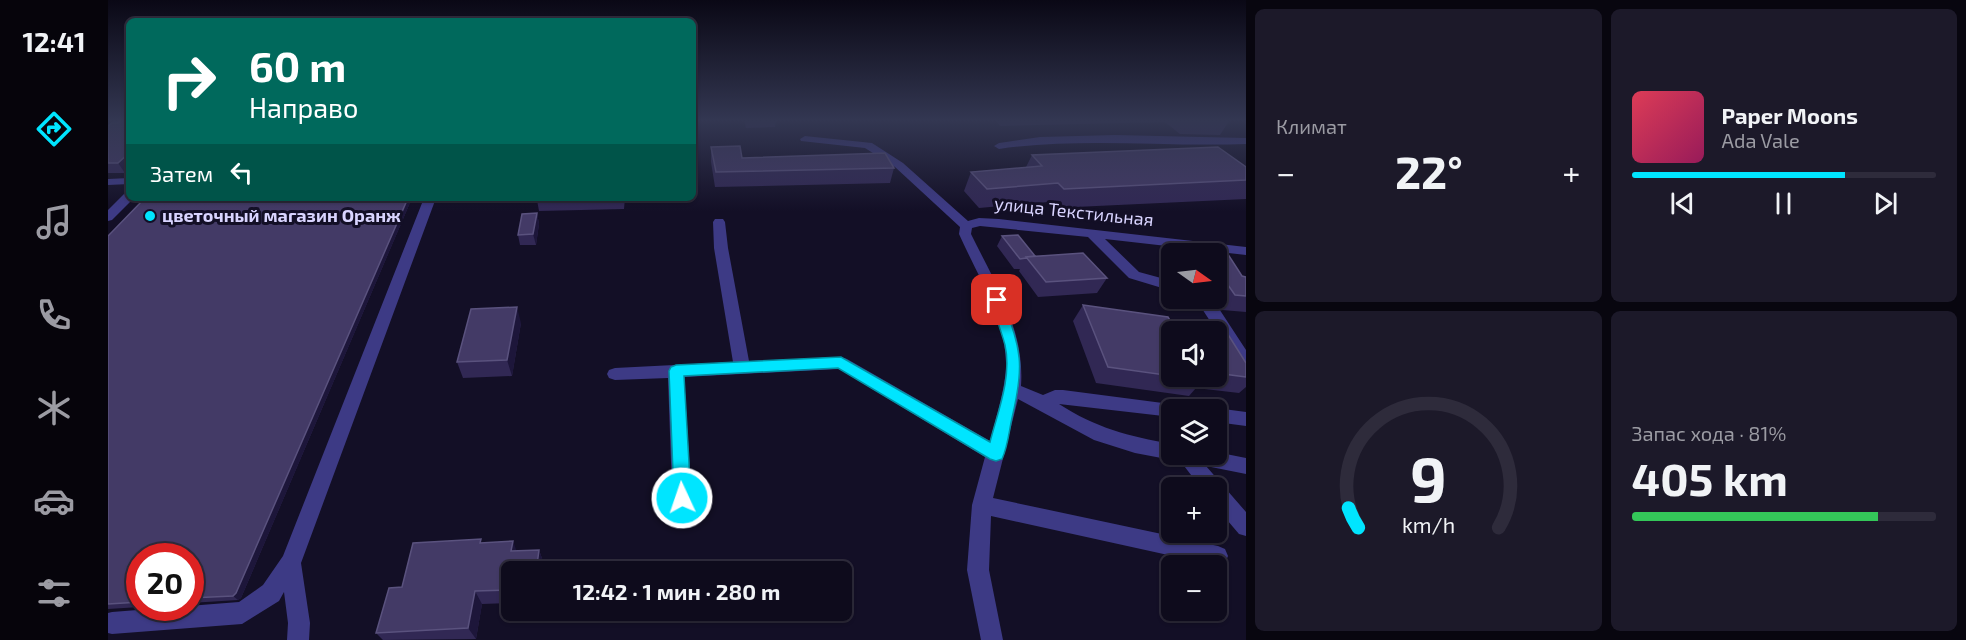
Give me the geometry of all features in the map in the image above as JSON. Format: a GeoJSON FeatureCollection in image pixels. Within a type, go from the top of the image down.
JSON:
{"type":"FeatureCollection","features":[{"type":"Feature","properties":{"kind":"street"},"geometry":{"type":"LineString","coordinates":[[877,151],[899,165],[966,226],[965,234],[1003,314],[1012,346],[1014,366],[1012,389],[982,505],[978,570],[992,640]]}},
{"type":"Feature","properties":{"kind":"street"},"geometry":{"type":"LineString","coordinates":[[108,182],[126,182]]}},
{"type":"Feature","properties":{"kind":"street"},"geometry":{"type":"LineString","coordinates":[[108,217],[126,199]]}},
{"type":"Feature","properties":{"kind":"street"},"geometry":{"type":"LineString","coordinates":[[112,623],[242,613],[271,593],[291,562],[429,201]]}},
{"type":"Feature","properties":{"kind":"street"},"geometry":{"type":"LineString","coordinates":[[720,222],[721,248],[742,368]]}},
{"type":"Feature","properties":{"kind":"street","name":"улица Текстильная"},"geometry":{"type":"LineString","coordinates":[[966,226],[979,222],[999,223],[1246,251]]}},
{"type":"Feature","properties":{"kind":"street"},"geometry":{"type":"LineString","coordinates":[[1092,234],[1134,276],[1161,283]]}},
{"type":"Feature","properties":{"kind":"street"},"geometry":{"type":"LineString","coordinates":[[1211,309],[1246,363]]}},
{"type":"Feature","properties":{"kind":"street"},"geometry":{"type":"LineString","coordinates":[[615,374],[841,363],[996,454]]}},
{"type":"Feature","properties":{"kind":"street"},"geometry":{"type":"LineString","coordinates":[[676,371],[684,519]]}},
{"type":"Feature","properties":{"kind":"street"},"geometry":{"type":"LineString","coordinates":[[1012,389],[1044,403],[1100,435],[1161,450]]}},
{"type":"Feature","properties":{"kind":"street"},"geometry":{"type":"LineString","coordinates":[[1044,403],[1055,397],[1063,397],[1161,409]]}},
{"type":"Feature","properties":{"kind":"street"},"geometry":{"type":"LineString","coordinates":[[1227,416],[1246,419]]}},
{"type":"Feature","properties":{"kind":"street"},"geometry":{"type":"LineString","coordinates":[[1227,462],[1246,466]]}},
{"type":"Feature","properties":{"kind":"street"},"geometry":{"type":"LineString","coordinates":[[1195,465],[1204,477]]}},
{"type":"Feature","properties":{"kind":"street"},"geometry":{"type":"LineString","coordinates":[[982,505],[1213,555]]}},
{"type":"Feature","properties":{"kind":"street"},"geometry":{"type":"LineString","coordinates":[[1227,505],[1246,527]]}},
{"type":"Feature","properties":{"kind":"street"},"geometry":{"type":"LineString","coordinates":[[291,562],[299,623],[298,640]]}},
{"type":"Feature","properties":{"kind":"building"},"geometry":{"type":"Polygon","coordinates":[[[108,151],[126,151],[126,156],[118,163],[108,163],[108,151]]]}},
{"type":"Feature","properties":{"kind":"building"},"geometry":{"type":"Polygon","coordinates":[[[712,151],[741,151],[742,158],[885,153],[894,168],[716,172],[712,151]]]}},
{"type":"Feature","properties":{"kind":"building"},"geometry":{"type":"Polygon","coordinates":[[[1128,151],[1223,151],[1246,167],[1246,180],[1064,189],[1058,183],[987,189],[971,172],[1042,166],[1032,155],[1128,151]]]}},
{"type":"Feature","properties":{"kind":"building"},"geometry":{"type":"Polygon","coordinates":[[[142,201],[407,201],[236,593],[233,596],[204,597],[204,543],[126,543],[126,603],[108,604],[108,236],[142,201]]]}},
{"type":"Feature","properties":{"kind":"building"},"geometry":{"type":"Polygon","coordinates":[[[537,213],[533,234],[518,235],[522,214],[537,213]]]}},
{"type":"Feature","properties":{"kind":"building"},"geometry":{"type":"Polygon","coordinates":[[[1018,235],[1035,256],[1020,259],[1002,236],[1018,235]]]}},
{"type":"Feature","properties":{"kind":"building"},"geometry":{"type":"Polygon","coordinates":[[[1083,253],[1107,278],[1046,282],[1026,257],[1083,253]]]}},
{"type":"Feature","properties":{"kind":"building"},"geometry":{"type":"Polygon","coordinates":[[[1227,253],[1242,276],[1246,277],[1246,296],[1235,295],[1227,284],[1227,253]]]}},
{"type":"Feature","properties":{"kind":"building"},"geometry":{"type":"Polygon","coordinates":[[[1083,305],[1168,317],[1170,321],[1161,321],[1161,374],[1108,367],[1083,305]]]}},
{"type":"Feature","properties":{"kind":"building"},"geometry":{"type":"Polygon","coordinates":[[[517,307],[507,360],[457,362],[471,309],[517,307]]]}},
{"type":"Feature","properties":{"kind":"building"},"geometry":{"type":"Polygon","coordinates":[[[1227,333],[1246,363],[1246,377],[1227,374],[1227,333]]]}},
{"type":"Feature","properties":{"kind":"building"},"geometry":{"type":"Polygon","coordinates":[[[481,539],[480,543],[513,541],[511,551],[539,550],[538,561],[501,561],[501,590],[475,591],[468,628],[376,633],[389,588],[402,587],[413,543],[481,539]]]}},
{"type":"Feature","properties":{"kind":"place","name":"цветочный магазин Оранж"},"geometry":{"type":"Point","coordinates":[150,216]}},
{"type":"Feature","properties":{"kind":"route"},"geometry":{"type":"LineString","coordinates":[[682,498],[676,371],[841,363],[996,454],[1012,389],[1014,366],[1012,346],[997,300]]}}]}
